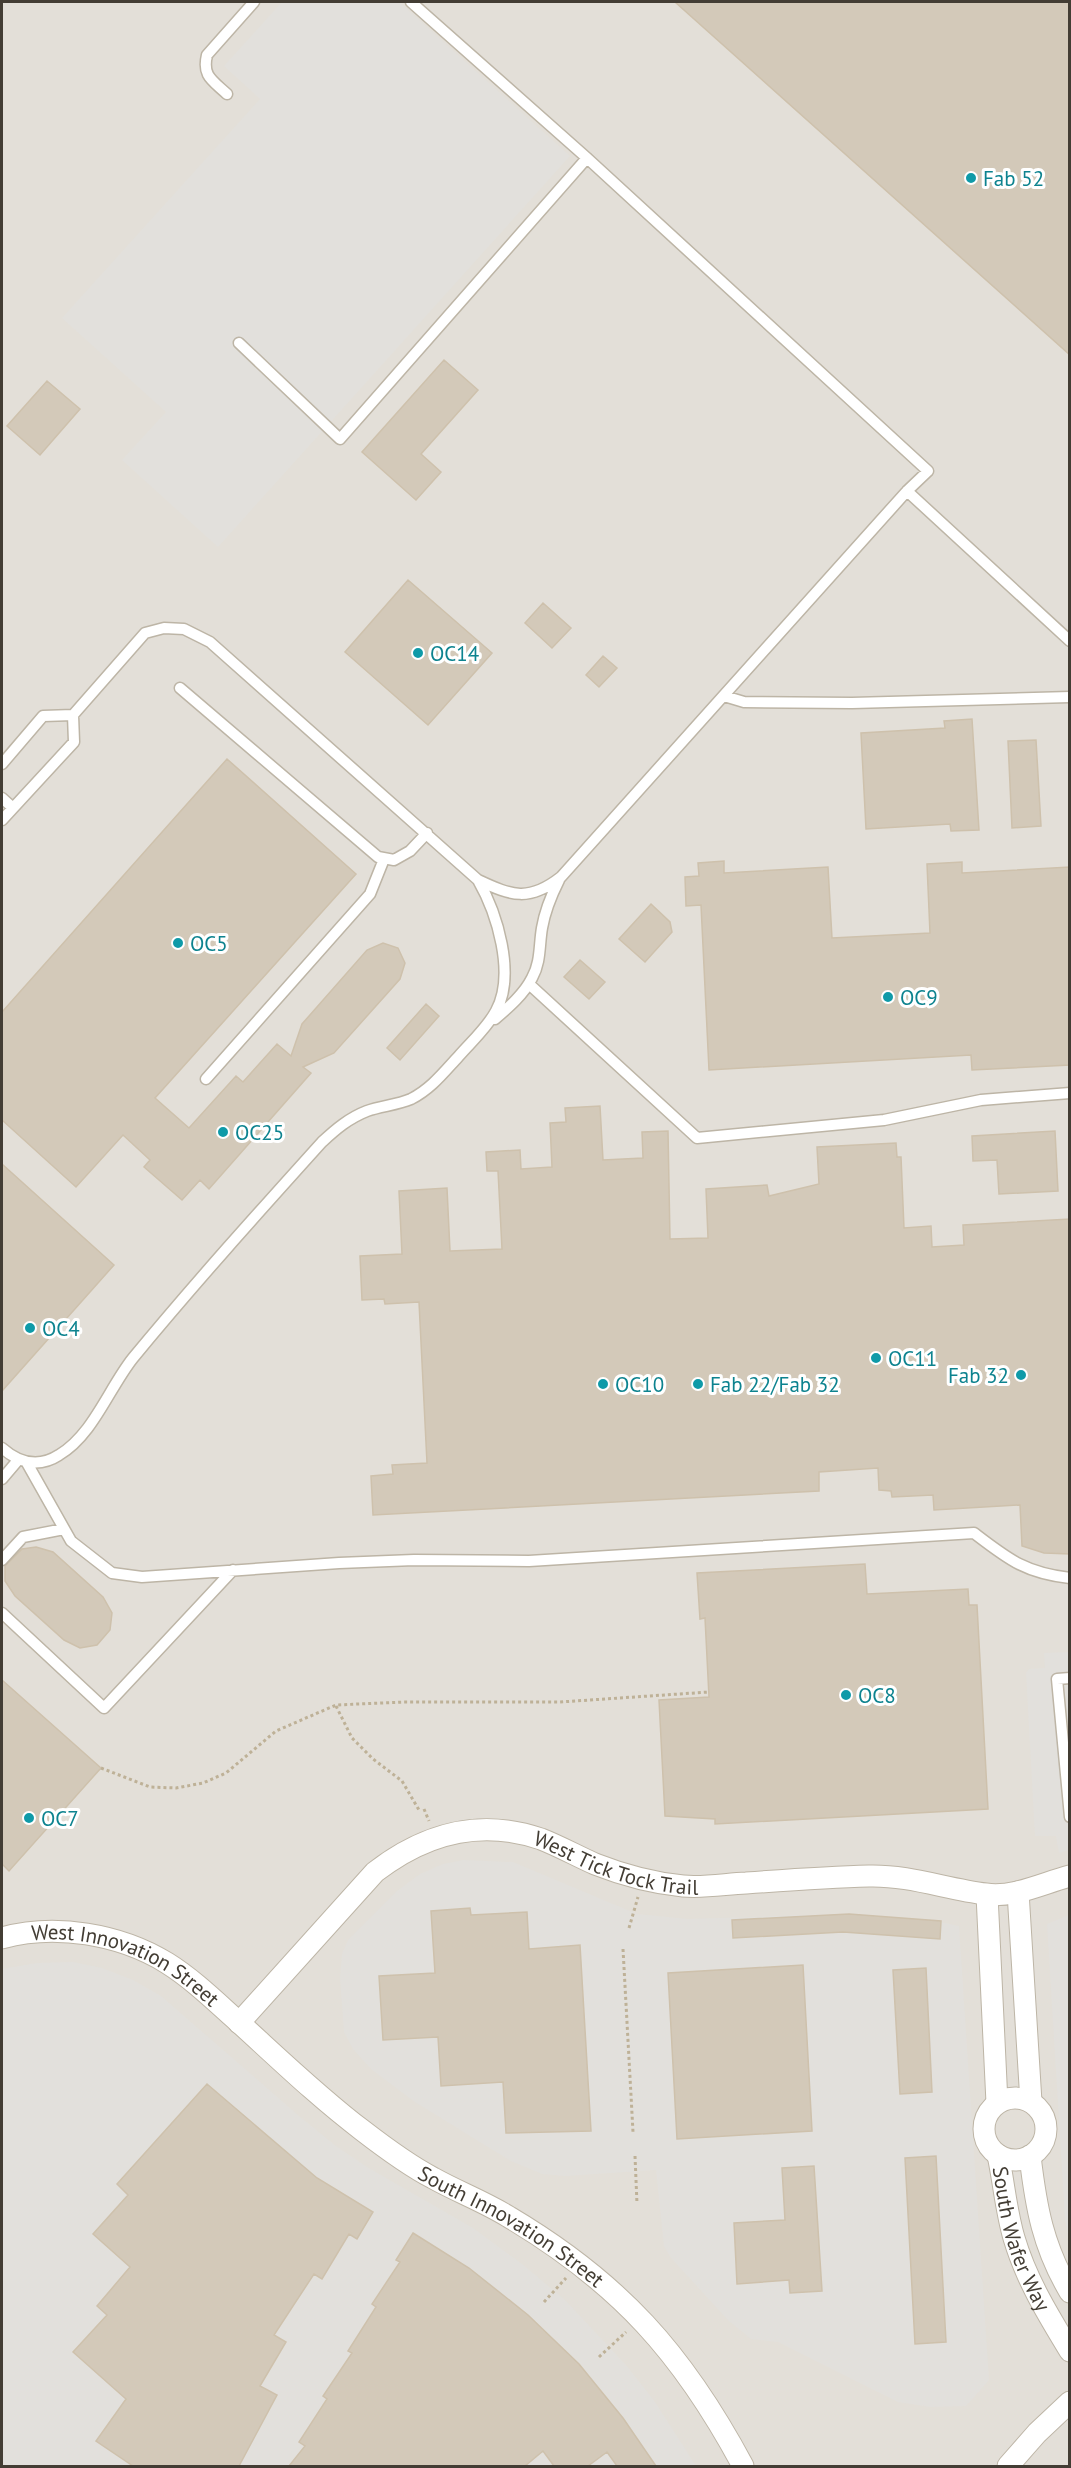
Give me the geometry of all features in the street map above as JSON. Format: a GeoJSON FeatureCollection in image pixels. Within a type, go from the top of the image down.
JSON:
{"type":"FeatureCollection","features":[{"type":"Feature","properties":{"kind":"street","name":"West Tick Tock Trail"},"geometry":{"type":"LineString","coordinates":[[239,2022],[375,1872],[408,1849],[426,1840],[458,1832],[491,1830],[519,1833],[540,1839],[595,1864],[634,1878],[684,1886],[872,1876],[913,1879],[987,1895],[1018,1892],[1070,1876]]}},
{"type":"Feature","properties":{"kind":"street","name":"South Wafer Way"},"geometry":{"type":"LineString","coordinates":[[998,2155],[1014,2160],[1030,2156],[1042,2144],[1046,2128],[1039,2109],[1031,2102],[1018,1892]]}},
{"type":"Feature","properties":{"kind":"street","name":"South Wafer Way"},"geometry":{"type":"LineString","coordinates":[[987,1895],[997,2103],[990,2110],[984,2130],[986,2140],[998,2155],[1013,2236],[1022,2263],[1040,2300],[1070,2351]]}},
{"type":"Feature","properties":{"kind":"street","name":"West Innovation Street"},"geometry":{"type":"LineString","coordinates":[[2,1938],[44,1931],[72,1932],[134,1947],[166,1962],[192,1980],[239,2022]]}},
{"type":"Feature","properties":{"kind":"street","name":"South Innovation Street"},"geometry":{"type":"LineString","coordinates":[[239,2022],[359,2129],[431,2177],[506,2215],[534,2232],[607,2285],[654,2333],[680,2364],[705,2398],[743,2466]]}},
{"type":"Feature","properties":{"kind":"street"},"geometry":{"type":"LineString","coordinates":[[997,2103],[1014,2097],[1031,2102]]}},
{"type":"Feature","properties":{"kind":"street","name":"South Wafer Way"},"geometry":{"type":"LineString","coordinates":[[1030,2156],[1037,2211],[1044,2237],[1070,2292]]}},
{"type":"Feature","properties":{"kind":"street"},"geometry":{"type":"LineString","coordinates":[[1015,2464],[1037,2433],[1070,2402]]}},
{"type":"Feature","properties":{"kind":"lane"},"geometry":{"type":"LineString","coordinates":[[227,94],[208,77],[205,66],[207,55],[255,2]]}},
{"type":"Feature","properties":{"kind":"lane"},"geometry":{"type":"LineString","coordinates":[[2,820],[74,742],[73,715],[145,633],[164,628],[184,629],[210,642],[478,880],[501,891],[522,894],[543,891],[561,877],[907,491],[928,471],[587,158],[411,2]]}},
{"type":"Feature","properties":{"kind":"lane"},"geometry":{"type":"LineString","coordinates":[[239,343],[340,439],[587,158]]}},
{"type":"Feature","properties":{"kind":"lane"},"geometry":{"type":"LineString","coordinates":[[907,491],[1070,641]]}},
{"type":"Feature","properties":{"kind":"lane"},"geometry":{"type":"LineString","coordinates":[[180,687],[378,857],[394,860],[410,851],[427,833]]}},
{"type":"Feature","properties":{"kind":"lane"},"geometry":{"type":"LineString","coordinates":[[724,696],[744,702],[852,704],[1070,697]]}},
{"type":"Feature","properties":{"kind":"lane"},"geometry":{"type":"LineString","coordinates":[[2,764],[43,716],[73,715]]}},
{"type":"Feature","properties":{"kind":"lane"},"geometry":{"type":"LineString","coordinates":[[2,798],[13,808]]}},
{"type":"Feature","properties":{"kind":"lane"},"geometry":{"type":"LineString","coordinates":[[206,1079],[370,894],[384,859]]}},
{"type":"Feature","properties":{"kind":"lane"},"geometry":{"type":"LineString","coordinates":[[2,1479],[23,1461],[45,1462],[60,1455],[76,1442],[132,1360],[322,1142],[352,1118],[368,1110],[409,1100],[425,1091],[485,1027],[504,1011],[529,984],[540,957],[542,928],[548,902],[561,877]]}},
{"type":"Feature","properties":{"kind":"lane"},"geometry":{"type":"LineString","coordinates":[[478,880],[489,899],[499,931],[504,971],[503,993],[497,1010],[485,1027]]}},
{"type":"Feature","properties":{"kind":"lane"},"geometry":{"type":"LineString","coordinates":[[529,984],[697,1138],[884,1120],[981,1100],[1070,1093]]}},
{"type":"Feature","properties":{"kind":"lane"},"geometry":{"type":"LineString","coordinates":[[2,1448],[23,1461],[71,1541],[112,1574],[142,1577],[414,1560],[528,1561],[974,1533],[1012,1562],[1044,1575],[1070,1578]]}},
{"type":"Feature","properties":{"kind":"lane"},"geometry":{"type":"LineString","coordinates":[[2,1560],[23,1538],[64,1529]]}},
{"type":"Feature","properties":{"kind":"lane"},"geometry":{"type":"LineString","coordinates":[[2,1613],[104,1708],[233,1570]]}},
{"type":"Feature","properties":{"kind":"lane"},"geometry":{"type":"LineString","coordinates":[[1070,1678],[1057,1679],[1070,1816]]}},
{"type":"Feature","properties":{"kind":"path"},"geometry":{"type":"LineString","coordinates":[[101,1768],[150,1787],[176,1788],[203,1783],[226,1773],[276,1731],[336,1705],[404,1702],[560,1702],[709,1692]]}},
{"type":"Feature","properties":{"kind":"path"},"geometry":{"type":"LineString","coordinates":[[336,1705],[352,1738],[373,1759],[402,1781],[419,1810]]}},
{"type":"Feature","properties":{"kind":"path"},"geometry":{"type":"LineString","coordinates":[[629,1928],[640,1892]]}},
{"type":"Feature","properties":{"kind":"path"},"geometry":{"type":"LineString","coordinates":[[623,1949],[633,2132]]}},
{"type":"Feature","properties":{"kind":"path"},"geometry":{"type":"LineString","coordinates":[[635,2156],[637,2204]]}},
{"type":"Feature","properties":{"kind":"path"},"geometry":{"type":"LineString","coordinates":[[544,2302],[569,2274]]}},
{"type":"Feature","properties":{"kind":"path"},"geometry":{"type":"LineString","coordinates":[[599,2357],[628,2331]]}},
{"type":"Feature","properties":{"kind":"shaded area"},"geometry":{"type":"Polygon","coordinates":[[[2,2],[1069,2],[1069,2466],[2,2466],[2,2]]]}},
{"type":"Feature","properties":{"kind":"shaded area"},"geometry":{"type":"Polygon","coordinates":[[[282,2],[399,2],[570,156],[218,547],[122,460],[166,412],[62,318],[260,99],[224,66],[282,2]]]}},
{"type":"Feature","properties":{"kind":"shaded area"},"geometry":{"type":"Polygon","coordinates":[[[1069,1652],[1069,1850],[1059,1853],[1056,1836],[1035,1836],[1026,1673],[1029,1669],[1045,1668],[1044,1653],[1069,1652]]]}},
{"type":"Feature","properties":{"kind":"shaded area"},"geometry":{"type":"Polygon","coordinates":[[[463,1860],[513,1862],[637,1914],[688,1919],[804,1915],[884,1917],[931,1920],[959,1926],[989,2380],[966,2406],[930,2407],[898,2402],[778,2342],[751,2339],[728,2320],[671,2258],[664,2246],[656,2170],[565,2176],[542,2174],[511,2161],[415,2102],[371,2069],[353,2049],[344,2032],[340,1978],[342,1954],[348,1940],[397,1891],[420,1874],[443,1864],[463,1860]]]}},
{"type":"Feature","properties":{"kind":"shaded area"},"geometry":{"type":"Polygon","coordinates":[[[1069,1915],[1069,2240],[1065,2219],[1047,1924],[1069,1915]]]}},
{"type":"Feature","properties":{"kind":"shaded area"},"geometry":{"type":"Polygon","coordinates":[[[73,1962],[102,1968],[133,1980],[161,1996],[336,2146],[367,2167],[473,2228],[522,2264],[565,2300],[626,2365],[655,2402],[696,2466],[2,2466],[2,1969],[37,1963],[73,1962]]]}},
{"type":"Feature","properties":{"kind":"building","name":"Fab 52"},"geometry":{"type":"Polygon","coordinates":[[[675,2],[1070,2],[1070,355],[675,2]]]}},
{"type":"Feature","properties":{"kind":"building"},"geometry":{"type":"Polygon","coordinates":[[[444,360],[478,390],[421,454],[441,472],[416,500],[362,452],[444,360]]]}},
{"type":"Feature","properties":{"kind":"building"},"geometry":{"type":"Polygon","coordinates":[[[47,381],[80,409],[40,455],[7,426],[47,381]]]}},
{"type":"Feature","properties":{"kind":"building","name":"OC14"},"geometry":{"type":"Polygon","coordinates":[[[408,580],[492,653],[428,725],[345,652],[408,580]]]}},
{"type":"Feature","properties":{"kind":"building"},"geometry":{"type":"Polygon","coordinates":[[[543,603],[571,628],[552,648],[525,623],[543,603]]]}},
{"type":"Feature","properties":{"kind":"building"},"geometry":{"type":"Polygon","coordinates":[[[603,656],[617,668],[599,687],[586,675],[603,656]]]}},
{"type":"Feature","properties":{"kind":"building"},"geometry":{"type":"Polygon","coordinates":[[[972,719],[979,830],[951,831],[950,824],[866,829],[861,733],[945,728],[944,721],[972,719]]]}},
{"type":"Feature","properties":{"kind":"building"},"geometry":{"type":"Polygon","coordinates":[[[1036,740],[1041,826],[1012,828],[1008,741],[1036,740]]]}},
{"type":"Feature","properties":{"kind":"building","name":"OC5"},"geometry":{"type":"Polygon","coordinates":[[[227,759],[356,874],[155,1098],[189,1128],[236,1076],[243,1082],[277,1044],[291,1056],[302,1024],[367,950],[383,943],[398,948],[405,963],[400,979],[334,1053],[303,1067],[311,1073],[209,1189],[200,1180],[182,1200],[144,1167],[150,1160],[123,1135],[76,1187],[2,1120],[2,1012],[227,759]]]}},
{"type":"Feature","properties":{"kind":"building","name":"OC9"},"geometry":{"type":"Polygon","coordinates":[[[724,861],[724,873],[828,867],[832,938],[930,933],[927,864],[962,862],[962,873],[1070,867],[1070,1065],[972,1070],[971,1055],[709,1070],[701,905],[686,906],[685,877],[699,876],[698,863],[724,861]]]}},
{"type":"Feature","properties":{"kind":"building"},"geometry":{"type":"Polygon","coordinates":[[[651,904],[670,922],[672,932],[645,962],[619,939],[651,904]]]}},
{"type":"Feature","properties":{"kind":"building"},"geometry":{"type":"Polygon","coordinates":[[[580,960],[605,982],[589,999],[564,977],[580,960]]]}},
{"type":"Feature","properties":{"kind":"building"},"geometry":{"type":"Polygon","coordinates":[[[426,1004],[439,1016],[400,1060],[387,1048],[426,1004]]]}},
{"type":"Feature","properties":{"kind":"building","name":"Fab 22/Fab 32"},"geometry":{"type":"Polygon","coordinates":[[[600,1106],[603,1160],[643,1158],[642,1132],[668,1131],[670,1239],[708,1238],[706,1189],[767,1185],[769,1196],[819,1184],[817,1147],[896,1143],[897,1157],[901,1157],[904,1228],[931,1226],[932,1247],[964,1245],[963,1225],[1070,1219],[1070,1554],[1044,1553],[1022,1546],[1020,1505],[934,1510],[933,1495],[892,1497],[891,1491],[879,1490],[878,1468],[819,1472],[819,1491],[373,1515],[371,1476],[393,1474],[392,1465],[427,1463],[419,1302],[385,1304],[384,1299],[362,1300],[360,1256],[402,1254],[399,1191],[447,1188],[450,1251],[502,1249],[498,1171],[487,1171],[486,1152],[520,1150],[521,1169],[552,1167],[550,1123],[566,1122],[565,1108],[600,1106]]]}},
{"type":"Feature","properties":{"kind":"building"},"geometry":{"type":"Polygon","coordinates":[[[1055,1131],[1058,1191],[999,1194],[997,1160],[973,1161],[972,1136],[1055,1131]]]}},
{"type":"Feature","properties":{"kind":"building","name":"OC4"},"geometry":{"type":"Polygon","coordinates":[[[2,1164],[114,1265],[2,1391],[2,1164]]]}},
{"type":"Feature","properties":{"kind":"building"},"geometry":{"type":"Polygon","coordinates":[[[36,1547],[53,1552],[103,1597],[112,1613],[110,1630],[97,1645],[80,1648],[64,1640],[15,1596],[5,1581],[5,1566],[22,1549],[36,1547]]]}},
{"type":"Feature","properties":{"kind":"building","name":"OC8"},"geometry":{"type":"Polygon","coordinates":[[[865,1564],[867,1594],[968,1589],[969,1605],[977,1605],[988,1809],[715,1824],[715,1819],[665,1816],[659,1700],[709,1697],[705,1618],[700,1619],[697,1573],[865,1564]]]}},
{"type":"Feature","properties":{"kind":"building","name":"OC7"},"geometry":{"type":"Polygon","coordinates":[[[2,1680],[101,1768],[9,1871],[2,1864],[2,1680]]]}},
{"type":"Feature","properties":{"kind":"building"},"geometry":{"type":"Polygon","coordinates":[[[470,1908],[471,1915],[527,1912],[529,1949],[580,1945],[591,2131],[506,2133],[503,2082],[441,2086],[438,2037],[383,2040],[379,1976],[435,1973],[431,1911],[470,1908]]]}},
{"type":"Feature","properties":{"kind":"building"},"geometry":{"type":"Polygon","coordinates":[[[849,1914],[941,1921],[940,1939],[843,1932],[733,1938],[732,1920],[849,1914]]]}},
{"type":"Feature","properties":{"kind":"building"},"geometry":{"type":"Polygon","coordinates":[[[803,1965],[812,2131],[677,2139],[668,1973],[803,1965]]]}},
{"type":"Feature","properties":{"kind":"building"},"geometry":{"type":"Polygon","coordinates":[[[926,1968],[932,2092],[900,2094],[893,1970],[926,1968]]]}},
{"type":"Feature","properties":{"kind":"building"},"geometry":{"type":"Polygon","coordinates":[[[207,2084],[317,2178],[373,2212],[357,2239],[349,2234],[322,2279],[314,2274],[274,2335],[286,2342],[260,2386],[277,2395],[239,2466],[133,2466],[96,2441],[126,2399],[73,2352],[107,2315],[97,2306],[130,2267],[93,2234],[128,2195],[117,2184],[207,2084]]]}},
{"type":"Feature","properties":{"kind":"building"},"geometry":{"type":"Polygon","coordinates":[[[936,2156],[946,2342],[915,2344],[905,2158],[936,2156]]]}},
{"type":"Feature","properties":{"kind":"building"},"geometry":{"type":"Polygon","coordinates":[[[814,2166],[822,2291],[790,2293],[789,2280],[737,2284],[734,2223],[785,2220],[782,2168],[814,2166]]]}},
{"type":"Feature","properties":{"kind":"building"},"geometry":{"type":"Polygon","coordinates":[[[413,2233],[469,2268],[528,2315],[579,2364],[623,2418],[656,2466],[617,2466],[607,2452],[588,2466],[554,2466],[543,2451],[525,2466],[289,2466],[305,2446],[299,2442],[327,2399],[323,2396],[352,2353],[348,2351],[376,2307],[372,2304],[400,2262],[396,2260],[413,2233]]]}},
{"type":"Feature","properties":{"kind":"place","name":"Fab 52"},"geometry":{"type":"Point","coordinates":[971,178]}},
{"type":"Feature","properties":{"kind":"place","name":"OC14"},"geometry":{"type":"Point","coordinates":[418,653]}},
{"type":"Feature","properties":{"kind":"place","name":"OC5"},"geometry":{"type":"Point","coordinates":[178,943]}},
{"type":"Feature","properties":{"kind":"place","name":"OC9"},"geometry":{"type":"Point","coordinates":[888,997]}},
{"type":"Feature","properties":{"kind":"place","name":"OC25"},"geometry":{"type":"Point","coordinates":[223,1132]}},
{"type":"Feature","properties":{"kind":"place","name":"OC4"},"geometry":{"type":"Point","coordinates":[30,1328]}},
{"type":"Feature","properties":{"kind":"place","name":"OC11"},"geometry":{"type":"Point","coordinates":[876,1358]}},
{"type":"Feature","properties":{"kind":"place","name":"Fab 32"},"geometry":{"type":"Point","coordinates":[1021,1375]}},
{"type":"Feature","properties":{"kind":"place","name":"OC10"},"geometry":{"type":"Point","coordinates":[603,1384]}},
{"type":"Feature","properties":{"kind":"place","name":"Fab 22/Fab 32"},"geometry":{"type":"Point","coordinates":[698,1384]}},
{"type":"Feature","properties":{"kind":"place","name":"OC8"},"geometry":{"type":"Point","coordinates":[846,1695]}},
{"type":"Feature","properties":{"kind":"place","name":"OC7"},"geometry":{"type":"Point","coordinates":[29,1818]}}]}
